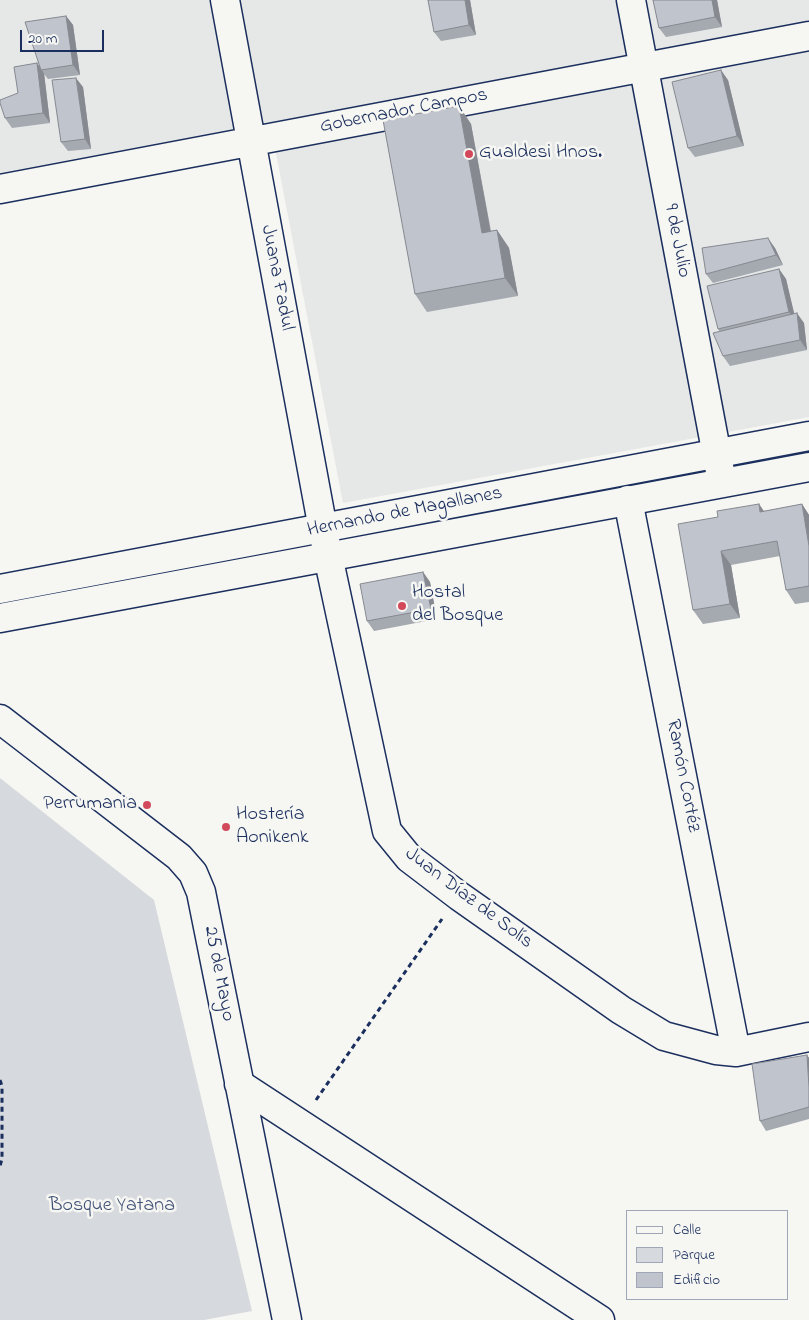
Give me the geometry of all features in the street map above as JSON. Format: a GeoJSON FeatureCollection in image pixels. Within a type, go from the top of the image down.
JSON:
{"type":"FeatureCollection","features":[{"type":"Feature","properties":{"kind":"street","name":"Juana Fadul"},"geometry":{"type":"LineString","coordinates":[[225,0],[328,556]]}},
{"type":"Feature","properties":{"kind":"street","name":"9 de Julio"},"geometry":{"type":"LineString","coordinates":[[630,0],[722,482]]}},
{"type":"Feature","properties":{"kind":"street","name":"Gobernador Campos"},"geometry":{"type":"LineString","coordinates":[[0,189],[809,36]]}},
{"type":"Feature","properties":{"kind":"street","name":"Hernando de Magallanes"},"geometry":{"type":"LineString","coordinates":[[0,589],[809,436]]}},
{"type":"Feature","properties":{"kind":"street","name":"Hernando de Magallanes"},"geometry":{"type":"LineString","coordinates":[[0,618],[809,466]]}},
{"type":"Feature","properties":{"kind":"street","name":"Ramón Cortéz"},"geometry":{"type":"LineString","coordinates":[[628,500],[736,1052]]}},
{"type":"Feature","properties":{"kind":"street","name":"Juan Díaz de Solís"},"geometry":{"type":"LineString","coordinates":[[328,556],[387,831],[409,858],[458,896],[621,1010],[664,1036],[716,1050],[736,1052],[809,1037]]}},
{"type":"Feature","properties":{"kind":"street","name":"25 de Mayo"},"geometry":{"type":"LineString","coordinates":[[0,719],[179,857],[193,873],[201,892],[287,1320]]}},
{"type":"Feature","properties":{"kind":"street"},"geometry":{"type":"LineString","coordinates":[[239,1084],[600,1320]]}},
{"type":"Feature","properties":{"kind":"path"},"geometry":{"type":"LineString","coordinates":[[300,1124],[458,896]]}},
{"type":"Feature","properties":{"kind":"path"},"geometry":{"type":"LineString","coordinates":[[0,1080],[2,1095],[2,1159],[0,1166]]}},
{"type":"Feature","properties":{"kind":"shaded area"},"geometry":{"type":"Polygon","coordinates":[[[0,0],[809,0],[809,417],[343,503],[270,122],[0,173],[0,0]]]}},
{"type":"Feature","properties":{"kind":"green space","name":"Bosque Yatana"},"geometry":{"type":"Polygon","coordinates":[[[0,778],[154,900],[252,1311],[204,1320],[0,1320],[0,778]]]}},
{"type":"Feature","properties":{"kind":"building"},"geometry":{"type":"Polygon","coordinates":[[[428,0],[465,0],[469,25],[434,32],[428,0]]]}},
{"type":"Feature","properties":{"kind":"building"},"geometry":{"type":"Polygon","coordinates":[[[653,0],[712,0],[715,17],[659,28],[653,0]]]}},
{"type":"Feature","properties":{"kind":"building"},"geometry":{"type":"Polygon","coordinates":[[[66,16],[73,65],[41,70],[25,22],[66,16]]]}},
{"type":"Feature","properties":{"kind":"building"},"geometry":{"type":"Polygon","coordinates":[[[37,63],[43,113],[5,118],[0,100],[18,93],[14,67],[37,63]]]}},
{"type":"Feature","properties":{"kind":"building"},"geometry":{"type":"Polygon","coordinates":[[[721,70],[737,136],[688,148],[672,82],[721,70]]]}},
{"type":"Feature","properties":{"kind":"building"},"geometry":{"type":"Polygon","coordinates":[[[76,78],[85,139],[61,142],[52,80],[76,78]]]}},
{"type":"Feature","properties":{"kind":"building"},"geometry":{"type":"Polygon","coordinates":[[[459,106],[482,233],[497,230],[505,278],[415,294],[383,120],[459,106]]]}},
{"type":"Feature","properties":{"kind":"building"},"geometry":{"type":"Polygon","coordinates":[[[768,238],[776,255],[706,274],[702,248],[768,238]]]}},
{"type":"Feature","properties":{"kind":"building"},"geometry":{"type":"Polygon","coordinates":[[[779,269],[789,312],[718,329],[707,286],[779,269]]]}},
{"type":"Feature","properties":{"kind":"building"},"geometry":{"type":"Polygon","coordinates":[[[797,313],[800,340],[723,356],[713,333],[797,313]]]}},
{"type":"Feature","properties":{"kind":"building"},"geometry":{"type":"Polygon","coordinates":[[[759,504],[760,512],[802,504],[809,546],[809,586],[786,590],[777,541],[721,551],[730,604],[693,610],[678,524],[718,517],[717,511],[759,504]]]}},
{"type":"Feature","properties":{"kind":"building","name":"Hostal del Bosque"},"geometry":{"type":"Polygon","coordinates":[[[423,572],[431,609],[367,621],[360,584],[423,572]]]}},
{"type":"Feature","properties":{"kind":"building"},"geometry":{"type":"Polygon","coordinates":[[[807,1055],[809,1107],[760,1121],[752,1064],[807,1055]]]}},
{"type":"Feature","properties":{"kind":"place","name":"Gualdesi Hnos."},"geometry":{"type":"Point","coordinates":[469,154]}},
{"type":"Feature","properties":{"kind":"place","name":"Hostal del Bosque"},"geometry":{"type":"Point","coordinates":[402,606]}},
{"type":"Feature","properties":{"kind":"place","name":"Perrumania"},"geometry":{"type":"Point","coordinates":[147,805]}},
{"type":"Feature","properties":{"kind":"place","name":"Hostería Aonikenk"},"geometry":{"type":"Point","coordinates":[226,827]}}]}
